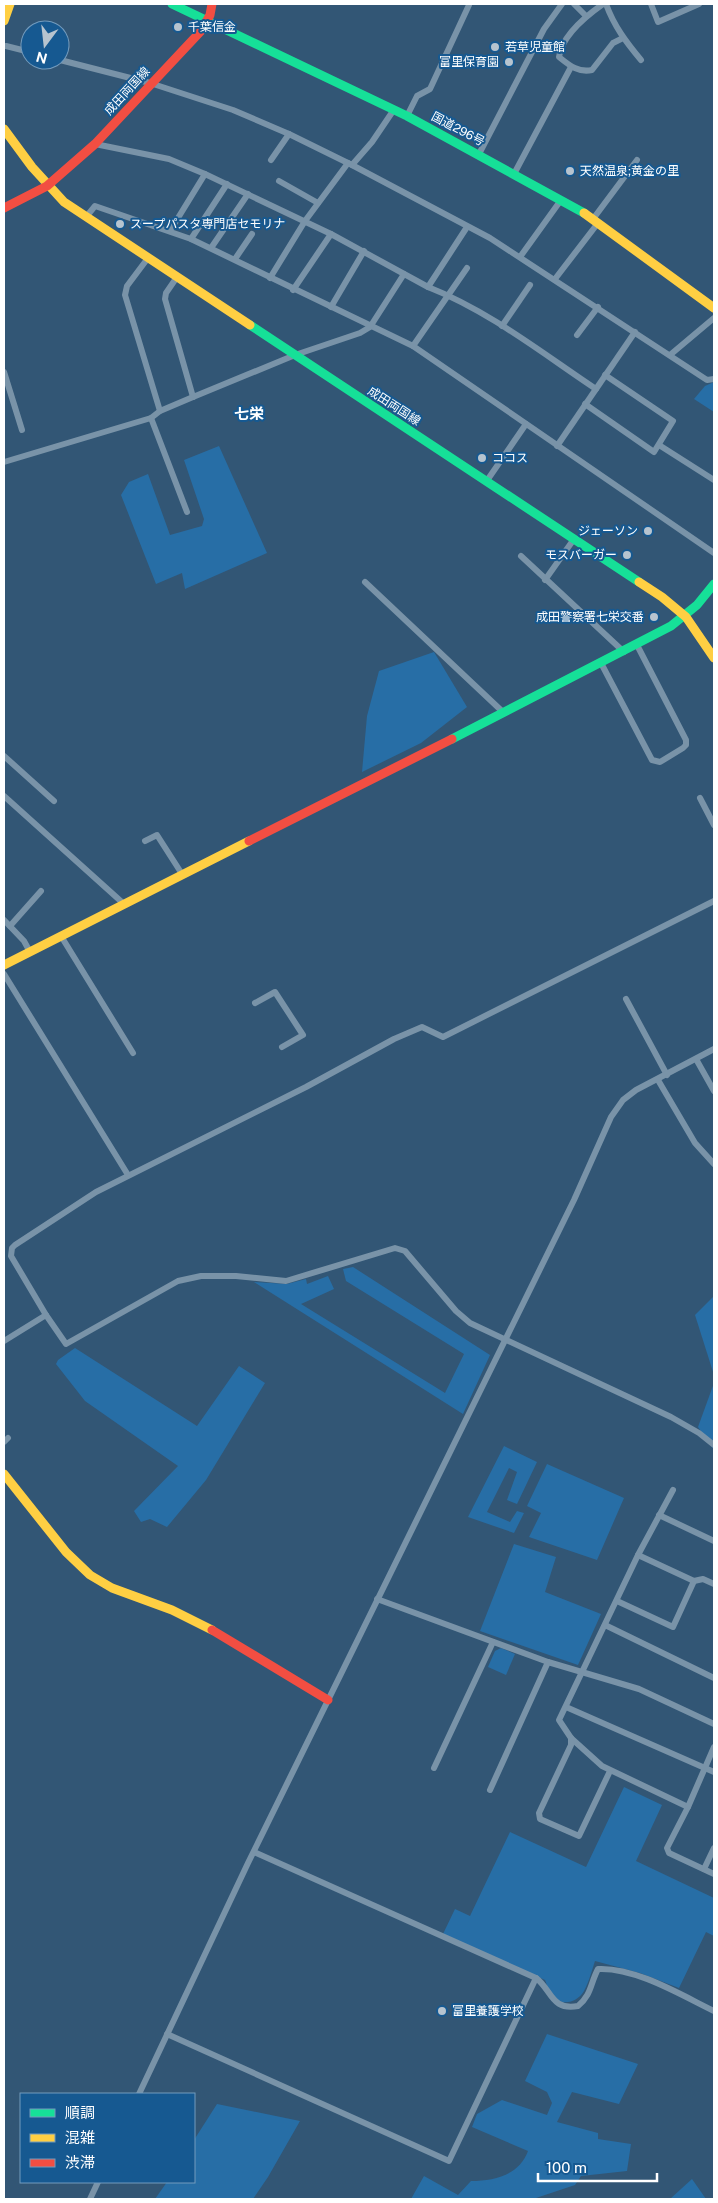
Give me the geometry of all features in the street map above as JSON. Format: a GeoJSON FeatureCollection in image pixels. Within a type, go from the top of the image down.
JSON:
{"type":"FeatureCollection","features":[{"type":"Feature","properties":{"kind":"main road"},"geometry":{"type":"LineString","coordinates":[[4,21],[10,4]]}},
{"type":"Feature","properties":{"kind":"main road","name":"国道296号"},"geometry":{"type":"LineString","coordinates":[[172,4],[393,111],[407,116],[479,154],[595,221],[714,308]]}},
{"type":"Feature","properties":{"kind":"main road","name":"成田両国線"},"geometry":{"type":"LineString","coordinates":[[48,186],[95,144],[150,83],[192,42],[207,22],[212,4]]}},
{"type":"Feature","properties":{"kind":"main road","name":"成田両国線"},"geometry":{"type":"LineString","coordinates":[[4,129],[19,153],[64,202],[662,597],[686,617],[714,658]]}},
{"type":"Feature","properties":{"kind":"main road"},"geometry":{"type":"LineString","coordinates":[[4,208],[48,186]]}},
{"type":"Feature","properties":{"kind":"main road"},"geometry":{"type":"LineString","coordinates":[[4,965],[624,652],[686,617],[713,587]]}},
{"type":"Feature","properties":{"kind":"main road"},"geometry":{"type":"LineString","coordinates":[[4,1474],[36,1510],[66,1553],[91,1576],[103,1584],[157,1604],[200,1623],[328,1700]]}},
{"type":"Feature","properties":{"kind":"street"},"geometry":{"type":"LineString","coordinates":[[479,154],[544,28],[562,4]]}},
{"type":"Feature","properties":{"kind":"street"},"geometry":{"type":"LineString","coordinates":[[574,4],[586,16]]}},
{"type":"Feature","properties":{"kind":"street"},"geometry":{"type":"LineString","coordinates":[[623,38],[613,43],[592,70],[584,72],[572,67],[559,57],[560,48],[586,16],[604,4],[623,38],[641,60]]}},
{"type":"Feature","properties":{"kind":"street"},"geometry":{"type":"LineString","coordinates":[[651,4],[658,22],[699,4]]}},
{"type":"Feature","properties":{"kind":"street"},"geometry":{"type":"LineString","coordinates":[[407,116],[418,96],[430,89],[469,6]]}},
{"type":"Feature","properties":{"kind":"street"},"geometry":{"type":"LineString","coordinates":[[6,46],[20,50]]}},
{"type":"Feature","properties":{"kind":"street"},"geometry":{"type":"LineString","coordinates":[[70,63],[150,83],[233,110],[289,134],[490,238],[707,380],[714,379]]}},
{"type":"Feature","properties":{"kind":"street"},"geometry":{"type":"LineString","coordinates":[[514,174],[572,67]]}},
{"type":"Feature","properties":{"kind":"street"},"geometry":{"type":"LineString","coordinates":[[270,278],[305,220],[350,164],[372,142],[393,111]]}},
{"type":"Feature","properties":{"kind":"street"},"geometry":{"type":"LineString","coordinates":[[272,160],[289,134]]}},
{"type":"Feature","properties":{"kind":"street"},"geometry":{"type":"LineString","coordinates":[[95,144],[169,159],[305,220],[428,287],[449,295],[486,315],[596,389]]}},
{"type":"Feature","properties":{"kind":"street"},"geometry":{"type":"LineString","coordinates":[[555,279],[637,160]]}},
{"type":"Feature","properties":{"kind":"street"},"geometry":{"type":"LineString","coordinates":[[170,232],[205,174]]}},
{"type":"Feature","properties":{"kind":"street"},"geometry":{"type":"LineString","coordinates":[[279,181],[318,203]]}},
{"type":"Feature","properties":{"kind":"street"},"geometry":{"type":"LineString","coordinates":[[191,239],[227,184]]}},
{"type":"Feature","properties":{"kind":"street"},"geometry":{"type":"LineString","coordinates":[[211,248],[248,194]]}},
{"type":"Feature","properties":{"kind":"street"},"geometry":{"type":"LineString","coordinates":[[520,257],[561,200]]}},
{"type":"Feature","properties":{"kind":"street"},"geometry":{"type":"LineString","coordinates":[[86,217],[95,206],[191,239],[235,259],[293,290],[413,346],[714,553]]}},
{"type":"Feature","properties":{"kind":"street"},"geometry":{"type":"LineString","coordinates":[[428,287],[467,227]]}},
{"type":"Feature","properties":{"kind":"street"},"geometry":{"type":"LineString","coordinates":[[235,259],[252,234]]}},
{"type":"Feature","properties":{"kind":"street"},"geometry":{"type":"LineString","coordinates":[[293,290],[331,234]]}},
{"type":"Feature","properties":{"kind":"street"},"geometry":{"type":"LineString","coordinates":[[331,307],[364,251]]}},
{"type":"Feature","properties":{"kind":"street"},"geometry":{"type":"LineString","coordinates":[[148,258],[127,286],[125,295],[160,411]]}},
{"type":"Feature","properties":{"kind":"street"},"geometry":{"type":"LineString","coordinates":[[413,346],[467,268]]}},
{"type":"Feature","properties":{"kind":"street"},"geometry":{"type":"LineString","coordinates":[[4,462],[151,418],[160,411],[295,355],[360,334],[370,327],[404,274]]}},
{"type":"Feature","properties":{"kind":"street"},"geometry":{"type":"LineString","coordinates":[[177,277],[166,293],[165,299],[193,397]]}},
{"type":"Feature","properties":{"kind":"street"},"geometry":{"type":"LineString","coordinates":[[502,326],[530,285]]}},
{"type":"Feature","properties":{"kind":"street"},"geometry":{"type":"LineString","coordinates":[[577,335],[598,307]]}},
{"type":"Feature","properties":{"kind":"street"},"geometry":{"type":"LineString","coordinates":[[670,355],[714,318]]}},
{"type":"Feature","properties":{"kind":"street"},"geometry":{"type":"LineString","coordinates":[[557,446],[635,332]]}},
{"type":"Feature","properties":{"kind":"street"},"geometry":{"type":"LineString","coordinates":[[4,372],[22,430]]}},
{"type":"Feature","properties":{"kind":"street"},"geometry":{"type":"LineString","coordinates":[[586,404],[654,452],[673,421],[605,375]]}},
{"type":"Feature","properties":{"kind":"street"},"geometry":{"type":"LineString","coordinates":[[151,418],[187,512]]}},
{"type":"Feature","properties":{"kind":"street"},"geometry":{"type":"LineString","coordinates":[[486,482],[526,424]]}},
{"type":"Feature","properties":{"kind":"street"},"geometry":{"type":"LineString","coordinates":[[659,444],[714,480]]}},
{"type":"Feature","properties":{"kind":"street"},"geometry":{"type":"LineString","coordinates":[[545,580],[574,539]]}},
{"type":"Feature","properties":{"kind":"street"},"geometry":{"type":"LineString","coordinates":[[521,556],[624,652]]}},
{"type":"Feature","properties":{"kind":"street"},"geometry":{"type":"LineString","coordinates":[[365,582],[504,712]]}},
{"type":"Feature","properties":{"kind":"street"},"geometry":{"type":"LineString","coordinates":[[601,663],[652,760],[660,762],[683,748],[686,745],[686,740],[637,645]]}},
{"type":"Feature","properties":{"kind":"street"},"geometry":{"type":"LineString","coordinates":[[4,756],[54,801]]}},
{"type":"Feature","properties":{"kind":"street"},"geometry":{"type":"LineString","coordinates":[[4,796],[124,904]]}},
{"type":"Feature","properties":{"kind":"street"},"geometry":{"type":"LineString","coordinates":[[700,798],[714,825]]}},
{"type":"Feature","properties":{"kind":"street"},"geometry":{"type":"LineString","coordinates":[[145,841],[158,835],[182,874]]}},
{"type":"Feature","properties":{"kind":"street"},"geometry":{"type":"LineString","coordinates":[[10,926],[40,891]]}},
{"type":"Feature","properties":{"kind":"street"},"geometry":{"type":"LineString","coordinates":[[714,901],[443,1037],[422,1026],[394,1039],[306,1087],[96,1192],[12,1248],[11,1256],[46,1315],[66,1344],[178,1281],[201,1276],[227,1276],[286,1281],[395,1248],[405,1251],[456,1311],[470,1323],[671,1417],[714,1445]]}},
{"type":"Feature","properties":{"kind":"street"},"geometry":{"type":"LineString","coordinates":[[4,920],[24,941],[30,952]]}},
{"type":"Feature","properties":{"kind":"street"},"geometry":{"type":"LineString","coordinates":[[61,936],[132,1053]]}},
{"type":"Feature","properties":{"kind":"street"},"geometry":{"type":"LineString","coordinates":[[4,974],[128,1176]]}},
{"type":"Feature","properties":{"kind":"street"},"geometry":{"type":"LineString","coordinates":[[255,1003],[275,992],[303,1035],[282,1047]]}},
{"type":"Feature","properties":{"kind":"street"},"geometry":{"type":"LineString","coordinates":[[626,999],[667,1075]]}},
{"type":"Feature","properties":{"kind":"street"},"geometry":{"type":"LineString","coordinates":[[139,2093],[377,1599],[574,1200],[611,1117],[627,1096],[714,1049]]}},
{"type":"Feature","properties":{"kind":"street"},"geometry":{"type":"LineString","coordinates":[[696,1059],[714,1091]]}},
{"type":"Feature","properties":{"kind":"street"},"geometry":{"type":"LineString","coordinates":[[658,1080],[695,1143],[714,1164]]}},
{"type":"Feature","properties":{"kind":"street"},"geometry":{"type":"LineString","coordinates":[[4,1341],[46,1315]]}},
{"type":"Feature","properties":{"kind":"street"},"geometry":{"type":"LineString","coordinates":[[673,1490],[638,1555],[559,1720],[571,1738],[602,1766],[688,1807]]}},
{"type":"Feature","properties":{"kind":"street"},"geometry":{"type":"LineString","coordinates":[[659,1514],[714,1541]]}},
{"type":"Feature","properties":{"kind":"street"},"geometry":{"type":"LineString","coordinates":[[638,1555],[694,1582],[703,1579],[714,1584]]}},
{"type":"Feature","properties":{"kind":"street"},"geometry":{"type":"LineString","coordinates":[[617,1601],[673,1627],[694,1582]]}},
{"type":"Feature","properties":{"kind":"street"},"geometry":{"type":"LineString","coordinates":[[377,1599],[548,1662],[639,1689],[714,1724]]}},
{"type":"Feature","properties":{"kind":"street"},"geometry":{"type":"LineString","coordinates":[[605,1625],[714,1678]]}},
{"type":"Feature","properties":{"kind":"street"},"geometry":{"type":"LineString","coordinates":[[434,1768],[493,1642]]}},
{"type":"Feature","properties":{"kind":"street"},"geometry":{"type":"LineString","coordinates":[[490,1790],[548,1662]]}},
{"type":"Feature","properties":{"kind":"street"},"geometry":{"type":"LineString","coordinates":[[566,1707],[714,1772]]}},
{"type":"Feature","properties":{"kind":"street"},"geometry":{"type":"LineString","coordinates":[[571,1738],[572,1745],[539,1813],[540,1819],[579,1836],[610,1771]]}},
{"type":"Feature","properties":{"kind":"street"},"geometry":{"type":"LineString","coordinates":[[714,1747],[667,1852],[714,1874]]}},
{"type":"Feature","properties":{"kind":"street"},"geometry":{"type":"LineString","coordinates":[[704,1870],[714,1848]]}},
{"type":"Feature","properties":{"kind":"street"},"geometry":{"type":"LineString","coordinates":[[254,1852],[536,1978],[544,1983],[550,1997],[562,2005],[578,2006],[587,1998],[598,1969],[610,1968],[636,1975],[714,2011]]}},
{"type":"Feature","properties":{"kind":"street"},"geometry":{"type":"LineString","coordinates":[[167,2034],[449,2161],[536,1978]]}},
{"type":"Feature","properties":{"kind":"street"},"geometry":{"type":"LineString","coordinates":[[90,2199],[98,2183]]}},
{"type":"Feature","properties":{"kind":"shaded area"},"geometry":{"type":"Polygon","coordinates":[[[714,382],[714,412],[694,399],[705,386],[714,382]]]}},
{"type":"Feature","properties":{"kind":"shaded area"},"geometry":{"type":"Polygon","coordinates":[[[219,446],[267,553],[185,589],[182,573],[156,584],[121,495],[129,482],[148,474],[170,535],[202,526],[204,519],[184,460],[219,446]]]}},
{"type":"Feature","properties":{"kind":"shaded area"},"geometry":{"type":"Polygon","coordinates":[[[434,652],[467,707],[421,743],[362,772],[367,716],[379,671],[434,652]]]}},
{"type":"Feature","properties":{"kind":"shaded area"},"geometry":{"type":"Polygon","coordinates":[[[353,1267],[490,1355],[463,1414],[254,1282],[287,1284],[306,1279],[307,1284],[328,1276],[334,1289],[301,1304],[445,1393],[464,1354],[346,1281],[343,1269],[353,1267]]]}},
{"type":"Feature","properties":{"kind":"shaded area"},"geometry":{"type":"Polygon","coordinates":[[[714,1296],[714,1375],[695,1315],[714,1296]]]}},
{"type":"Feature","properties":{"kind":"shaded area"},"geometry":{"type":"Polygon","coordinates":[[[75,1348],[197,1426],[239,1366],[265,1383],[206,1480],[167,1527],[150,1519],[141,1522],[134,1511],[178,1466],[85,1401],[56,1364],[58,1360],[75,1348]]]}},
{"type":"Feature","properties":{"kind":"shaded area"},"geometry":{"type":"Polygon","coordinates":[[[714,1383],[714,1450],[698,1427],[714,1383]]]}},
{"type":"Feature","properties":{"kind":"shaded area"},"geometry":{"type":"Polygon","coordinates":[[[504,1446],[537,1462],[517,1504],[507,1500],[517,1472],[509,1468],[487,1512],[510,1522],[517,1511],[524,1513],[514,1533],[468,1517],[504,1446]]]}},
{"type":"Feature","properties":{"kind":"shaded area"},"geometry":{"type":"Polygon","coordinates":[[[547,1464],[624,1498],[597,1560],[529,1537],[541,1513],[527,1506],[547,1464]]]}},
{"type":"Feature","properties":{"kind":"shaded area"},"geometry":{"type":"Polygon","coordinates":[[[514,1544],[556,1557],[545,1592],[601,1614],[578,1665],[480,1631],[514,1544]]]}},
{"type":"Feature","properties":{"kind":"shaded area"},"geometry":{"type":"Polygon","coordinates":[[[501,1648],[515,1654],[506,1675],[488,1667],[495,1651],[501,1648]]]}},
{"type":"Feature","properties":{"kind":"shaded area"},"geometry":{"type":"Polygon","coordinates":[[[624,1787],[662,1805],[636,1861],[714,1898],[714,1936],[706,1932],[679,1988],[640,1973],[595,1961],[581,1995],[573,2001],[559,2001],[549,1992],[545,1980],[443,1934],[455,1909],[470,1916],[510,1832],[586,1867],[624,1787]]]}},
{"type":"Feature","properties":{"kind":"shaded area"},"geometry":{"type":"Polygon","coordinates":[[[547,2034],[638,2064],[619,2104],[572,2092],[557,2122],[598,2133],[598,2139],[631,2144],[627,2171],[581,2176],[575,2185],[533,2199],[411,2199],[424,2176],[458,2195],[471,2181],[497,2178],[519,2166],[528,2151],[472,2127],[477,2114],[502,2100],[547,2115],[552,2103],[547,2092],[525,2081],[547,2034]]]}},
{"type":"Feature","properties":{"kind":"shaded area"},"geometry":{"type":"Polygon","coordinates":[[[217,2104],[300,2121],[253,2199],[155,2199],[166,2183],[195,2183],[195,2138],[217,2104]]]}},
{"type":"Feature","properties":{"kind":"shaded area"},"geometry":{"type":"Polygon","coordinates":[[[692,2179],[706,2199],[670,2199],[692,2179]]]}},
{"type":"Feature","properties":{"kind":"traffic: fast"},"geometry":{"type":"LineString","coordinates":[[172,4],[407,116],[584,213]]}},
{"type":"Feature","properties":{"kind":"traffic: fast"},"geometry":{"type":"LineString","coordinates":[[250,325],[639,582]]}},
{"type":"Feature","properties":{"kind":"traffic: fast"},"geometry":{"type":"LineString","coordinates":[[452,739],[671,626],[697,605],[714,584]]}},
{"type":"Feature","properties":{"kind":"traffic: slow"},"geometry":{"type":"LineString","coordinates":[[4,21],[10,4]]}},
{"type":"Feature","properties":{"kind":"traffic: slow"},"geometry":{"type":"LineString","coordinates":[[4,129],[32,167],[64,202],[250,325]]}},
{"type":"Feature","properties":{"kind":"traffic: slow"},"geometry":{"type":"LineString","coordinates":[[584,213],[714,308]]}},
{"type":"Feature","properties":{"kind":"traffic: slow"},"geometry":{"type":"LineString","coordinates":[[639,582],[662,597],[686,617],[714,658]]}},
{"type":"Feature","properties":{"kind":"traffic: slow"},"geometry":{"type":"LineString","coordinates":[[4,965],[249,841]]}},
{"type":"Feature","properties":{"kind":"traffic: slow"},"geometry":{"type":"LineString","coordinates":[[4,1474],[66,1552],[90,1575],[112,1588],[172,1610],[212,1630]]}},
{"type":"Feature","properties":{"kind":"traffic: jam"},"geometry":{"type":"LineString","coordinates":[[4,208],[47,186],[95,144],[201,31],[210,15],[212,4]]}},
{"type":"Feature","properties":{"kind":"traffic: jam"},"geometry":{"type":"LineString","coordinates":[[249,841],[452,739]]}},
{"type":"Feature","properties":{"kind":"traffic: jam"},"geometry":{"type":"LineString","coordinates":[[212,1630],[328,1700]]}},
{"type":"Feature","properties":{"kind":"place","name":"千葉信金"},"geometry":{"type":"Point","coordinates":[178,27]}},
{"type":"Feature","properties":{"kind":"place","name":"若草児童館"},"geometry":{"type":"Point","coordinates":[495,47]}},
{"type":"Feature","properties":{"kind":"place","name":"富里保育園"},"geometry":{"type":"Point","coordinates":[509,62]}},
{"type":"Feature","properties":{"kind":"place","name":"天然温泉;黄金の里"},"geometry":{"type":"Point","coordinates":[570,171]}},
{"type":"Feature","properties":{"kind":"place","name":"スープパスタ専門店セモリナ"},"geometry":{"type":"Point","coordinates":[120,224]}},
{"type":"Feature","properties":{"kind":"place","name":"ココス"},"geometry":{"type":"Point","coordinates":[482,458]}},
{"type":"Feature","properties":{"kind":"place","name":"ジェーソン"},"geometry":{"type":"Point","coordinates":[648,531]}},
{"type":"Feature","properties":{"kind":"place","name":"モスバーガー"},"geometry":{"type":"Point","coordinates":[627,555]}},
{"type":"Feature","properties":{"kind":"place","name":"成田警察署七栄交番"},"geometry":{"type":"Point","coordinates":[654,617]}},
{"type":"Feature","properties":{"kind":"place","name":"富里養護学校"},"geometry":{"type":"Point","coordinates":[442,2011]}},
{"type":"Feature","properties":{"kind":"district","name":"七栄"},"geometry":{"type":"Point","coordinates":[249,414]}}]}
